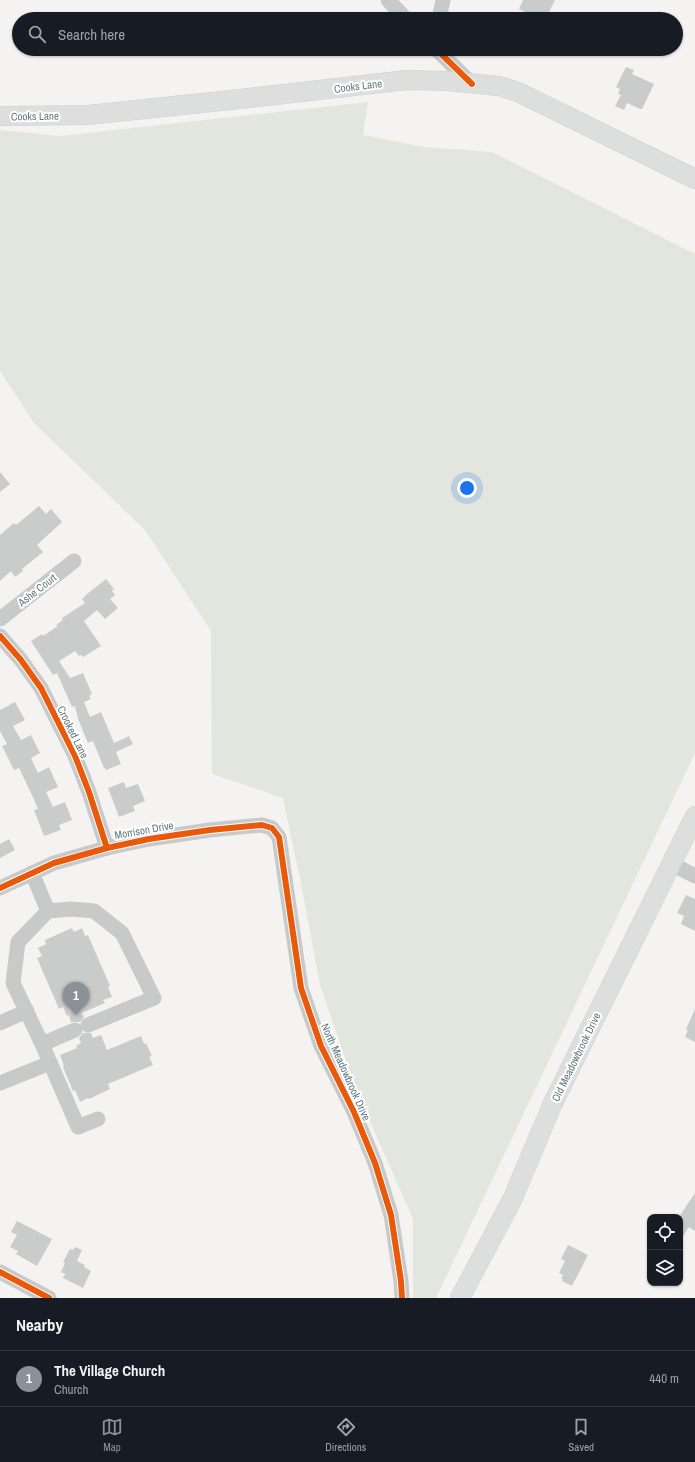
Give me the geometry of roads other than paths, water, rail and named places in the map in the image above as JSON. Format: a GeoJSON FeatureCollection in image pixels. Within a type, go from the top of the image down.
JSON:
{"type":"FeatureCollection","features":[{"type":"Feature","properties":{"kind":"main road","name":"Cooks Lane"},"geometry":{"type":"LineString","coordinates":[[0,116],[88,115],[408,80],[448,81],[499,86],[518,92],[695,180]]}},
{"type":"Feature","properties":{"kind":"main road","name":"Old Meadowbrook Drive"},"geometry":{"type":"LineString","coordinates":[[460,1298],[513,1198],[552,1105],[695,816]]}},
{"type":"Feature","properties":{"kind":"street"},"geometry":{"type":"LineString","coordinates":[[388,0],[399,12]]}},
{"type":"Feature","properties":{"kind":"street"},"geometry":{"type":"LineString","coordinates":[[441,12],[444,0]]}},
{"type":"Feature","properties":{"kind":"street"},"geometry":{"type":"LineString","coordinates":[[443,56],[472,84]]}},
{"type":"Feature","properties":{"kind":"street","name":"Ashe Court"},"geometry":{"type":"LineString","coordinates":[[0,619],[74,561]]}},
{"type":"Feature","properties":{"kind":"street","name":"Crooked Lane"},"geometry":{"type":"LineString","coordinates":[[0,636],[21,660],[41,688],[75,756],[89,792],[107,848]]}},
{"type":"Feature","properties":{"kind":"street","name":"Morrison Drive"},"geometry":{"type":"LineString","coordinates":[[0,888],[54,863],[149,838],[262,825],[275,830]]}},
{"type":"Feature","properties":{"kind":"street","name":"North Meadowbrook Drive"},"geometry":{"type":"LineString","coordinates":[[275,830],[279,837],[301,988],[321,1046],[354,1112],[375,1163],[391,1215],[401,1281],[402,1298]]}},
{"type":"Feature","properties":{"kind":"street"},"geometry":{"type":"LineString","coordinates":[[672,864],[695,876]]}},
{"type":"Feature","properties":{"kind":"street"},"geometry":{"type":"LineString","coordinates":[[32,873],[48,911]]}},
{"type":"Feature","properties":{"kind":"street"},"geometry":{"type":"LineString","coordinates":[[42,1044],[154,998],[122,933],[94,911],[72,909],[48,911],[18,942],[13,983],[42,1044],[78,1127],[98,1119]]}},
{"type":"Feature","properties":{"kind":"street"},"geometry":{"type":"LineString","coordinates":[[0,1023],[27,1011]]}},
{"type":"Feature","properties":{"kind":"street"},"geometry":{"type":"LineString","coordinates":[[0,1083],[50,1063]]}},
{"type":"Feature","properties":{"kind":"street"},"geometry":{"type":"LineString","coordinates":[[0,1272],[48,1298]]}},
{"type":"Feature","properties":{"kind":"place","name":"The Village Church"},"geometry":{"type":"Point","coordinates":[76,1015]}}]}
